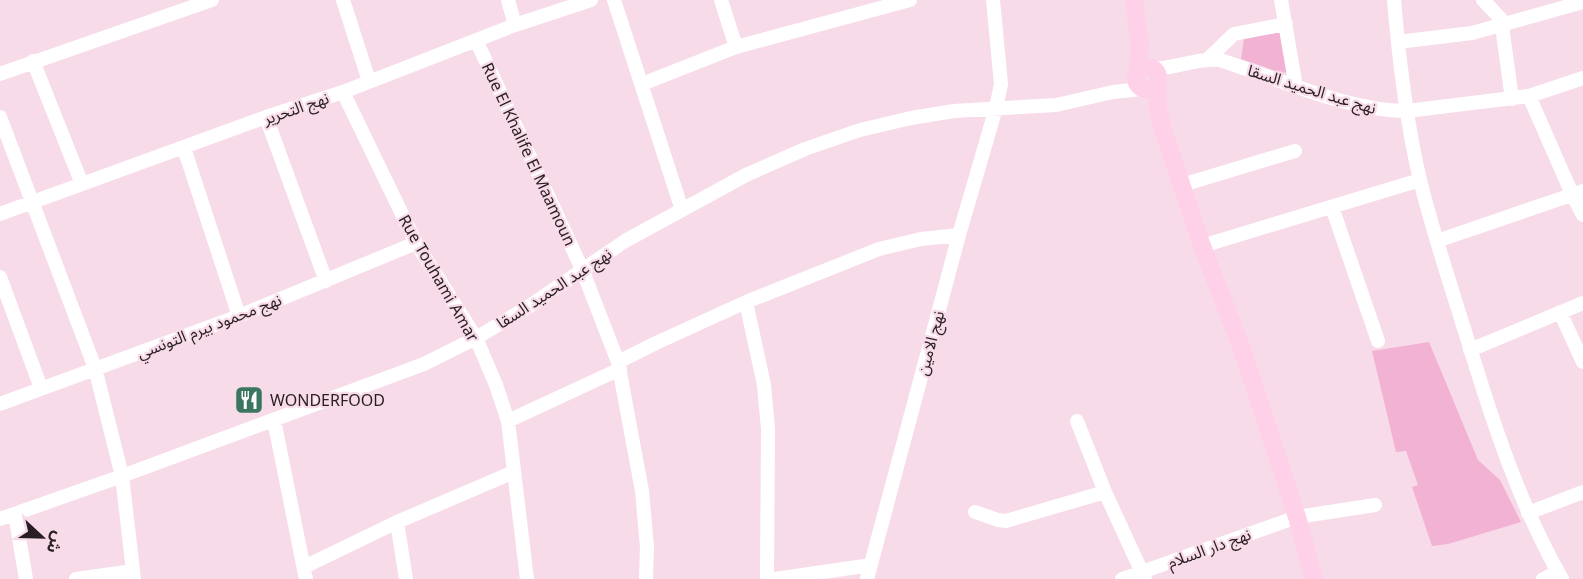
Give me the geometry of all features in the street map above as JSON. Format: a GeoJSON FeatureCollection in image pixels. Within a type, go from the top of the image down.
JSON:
{"type":"FeatureCollection","features":[{"type":"Feature","properties":{"kind":"main road"},"geometry":{"type":"LineString","coordinates":[[1134,0],[1147,78],[1163,130],[1202,246],[1243,352],[1297,517],[1314,579]]}},
{"type":"Feature","properties":{"kind":"street"},"geometry":{"type":"LineString","coordinates":[[0,74],[212,0]]}},
{"type":"Feature","properties":{"kind":"street"},"geometry":{"type":"LineString","coordinates":[[343,0],[369,81]]}},
{"type":"Feature","properties":{"kind":"street"},"geometry":{"type":"LineString","coordinates":[[508,0],[515,25]]}},
{"type":"Feature","properties":{"kind":"street","name":"نهج التحرير"},"geometry":{"type":"LineString","coordinates":[[0,214],[266,117],[343,92],[515,25],[591,0]]}},
{"type":"Feature","properties":{"kind":"street"},"geometry":{"type":"LineString","coordinates":[[614,0],[682,210]]}},
{"type":"Feature","properties":{"kind":"street"},"geometry":{"type":"LineString","coordinates":[[721,0],[736,47]]}},
{"type":"Feature","properties":{"kind":"street"},"geometry":{"type":"LineString","coordinates":[[642,84],[736,47],[910,0]]}},
{"type":"Feature","properties":{"kind":"street","name":"نهج الامين"},"geometry":{"type":"LineString","coordinates":[[869,572],[958,235],[996,108],[1001,84],[993,0]]}},
{"type":"Feature","properties":{"kind":"street"},"geometry":{"type":"LineString","coordinates":[[1281,0],[1296,87]]}},
{"type":"Feature","properties":{"kind":"street"},"geometry":{"type":"LineString","coordinates":[[1394,0],[1407,111],[1420,180],[1470,350],[1503,451],[1528,513],[1560,575],[1543,579]]}},
{"type":"Feature","properties":{"kind":"street"},"geometry":{"type":"LineString","coordinates":[[1483,0],[1499,15],[1503,26],[1512,99]]}},
{"type":"Feature","properties":{"kind":"street"},"geometry":{"type":"LineString","coordinates":[[1398,42],[1472,33],[1583,2]]}},
{"type":"Feature","properties":{"kind":"street"},"geometry":{"type":"LineString","coordinates":[[1208,59],[1234,34],[1286,24]]}},
{"type":"Feature","properties":{"kind":"street","name":"Rue El Khalife El Maamoun"},"geometry":{"type":"LineString","coordinates":[[476,40],[582,269],[619,366],[642,491],[647,547],[646,579]]}},
{"type":"Feature","properties":{"kind":"street","name":"نهج عبد الحميد السقا"},"geometry":{"type":"LineString","coordinates":[[0,519],[424,364],[476,338],[531,305],[625,241],[746,175],[860,130],[943,112],[1056,105],[1113,92],[1182,64],[1208,59],[1220,60],[1296,87],[1378,109],[1407,111],[1529,96],[1583,78]]}},
{"type":"Feature","properties":{"kind":"street"},"geometry":{"type":"LineString","coordinates":[[33,61],[82,184]]}},
{"type":"Feature","properties":{"kind":"street","name":"Rue Touhami Amar"},"geometry":{"type":"LineString","coordinates":[[343,92],[416,243],[476,338],[508,421],[527,579]]}},
{"type":"Feature","properties":{"kind":"street"},"geometry":{"type":"LineString","coordinates":[[1529,96],[1577,193],[1583,215]]}},
{"type":"Feature","properties":{"kind":"street"},"geometry":{"type":"LineString","coordinates":[[0,117],[95,368],[122,476],[134,575],[76,579]]}},
{"type":"Feature","properties":{"kind":"street"},"geometry":{"type":"LineString","coordinates":[[266,117],[326,281]]}},
{"type":"Feature","properties":{"kind":"street"},"geometry":{"type":"LineString","coordinates":[[184,148],[238,316]]}},
{"type":"Feature","properties":{"kind":"street"},"geometry":{"type":"LineString","coordinates":[[1182,185],[1295,151]]}},
{"type":"Feature","properties":{"kind":"street"},"geometry":{"type":"LineString","coordinates":[[1202,246],[1420,180]]}},
{"type":"Feature","properties":{"kind":"street"},"geometry":{"type":"LineString","coordinates":[[1437,242],[1577,193]]}},
{"type":"Feature","properties":{"kind":"street"},"geometry":{"type":"LineString","coordinates":[[1332,207],[1378,341]]}},
{"type":"Feature","properties":{"kind":"street"},"geometry":{"type":"LineString","coordinates":[[508,421],[619,366],[656,343],[746,302],[879,249],[921,238],[958,235]]}},
{"type":"Feature","properties":{"kind":"street","name":"نهج محمود بيرم التونسي"},"geometry":{"type":"LineString","coordinates":[[0,404],[238,316],[416,243]]}},
{"type":"Feature","properties":{"kind":"street"},"geometry":{"type":"LineString","coordinates":[[0,277],[41,388]]}},
{"type":"Feature","properties":{"kind":"street"},"geometry":{"type":"LineString","coordinates":[[746,302],[764,385],[768,429],[767,579]]}},
{"type":"Feature","properties":{"kind":"street"},"geometry":{"type":"LineString","coordinates":[[1470,350],[1583,303]]}},
{"type":"Feature","properties":{"kind":"street"},"geometry":{"type":"LineString","coordinates":[[1560,312],[1583,362]]}},
{"type":"Feature","properties":{"kind":"street"},"geometry":{"type":"LineString","coordinates":[[274,420],[305,573],[398,522],[514,472]]}},
{"type":"Feature","properties":{"kind":"street"},"geometry":{"type":"LineString","coordinates":[[1077,421],[1105,492],[1143,575]]}},
{"type":"Feature","properties":{"kind":"street"},"geometry":{"type":"LineString","coordinates":[[975,512],[1006,521],[1105,492]]}},
{"type":"Feature","properties":{"kind":"street"},"geometry":{"type":"LineString","coordinates":[[1528,513],[1583,492]]}},
{"type":"Feature","properties":{"kind":"street","name":"نهج دار السلام"},"geometry":{"type":"LineString","coordinates":[[1122,579],[1143,575],[1297,517],[1375,505]]}},
{"type":"Feature","properties":{"kind":"street"},"geometry":{"type":"LineString","coordinates":[[15,514],[26,579]]}},
{"type":"Feature","properties":{"kind":"street"},"geometry":{"type":"LineString","coordinates":[[398,522],[406,579]]}},
{"type":"Feature","properties":{"kind":"street"},"geometry":{"type":"LineString","coordinates":[[774,579],[869,572]]}},
{"type":"Feature","properties":{"kind":"shaded area"},"geometry":{"type":"Polygon","coordinates":[[[1280,32],[1287,72],[1282,73],[1241,59],[1244,38],[1280,32]]]}},
{"type":"Feature","properties":{"kind":"shaded area"},"geometry":{"type":"Polygon","coordinates":[[[1429,342],[1478,460],[1500,480],[1521,522],[1448,544],[1432,546],[1412,487],[1418,485],[1406,451],[1396,452],[1372,351],[1429,342]]]}},
{"type":"Feature","properties":{"kind":"place","name":"WONDERFOOD"},"geometry":{"type":"Point","coordinates":[249,400]}}]}
